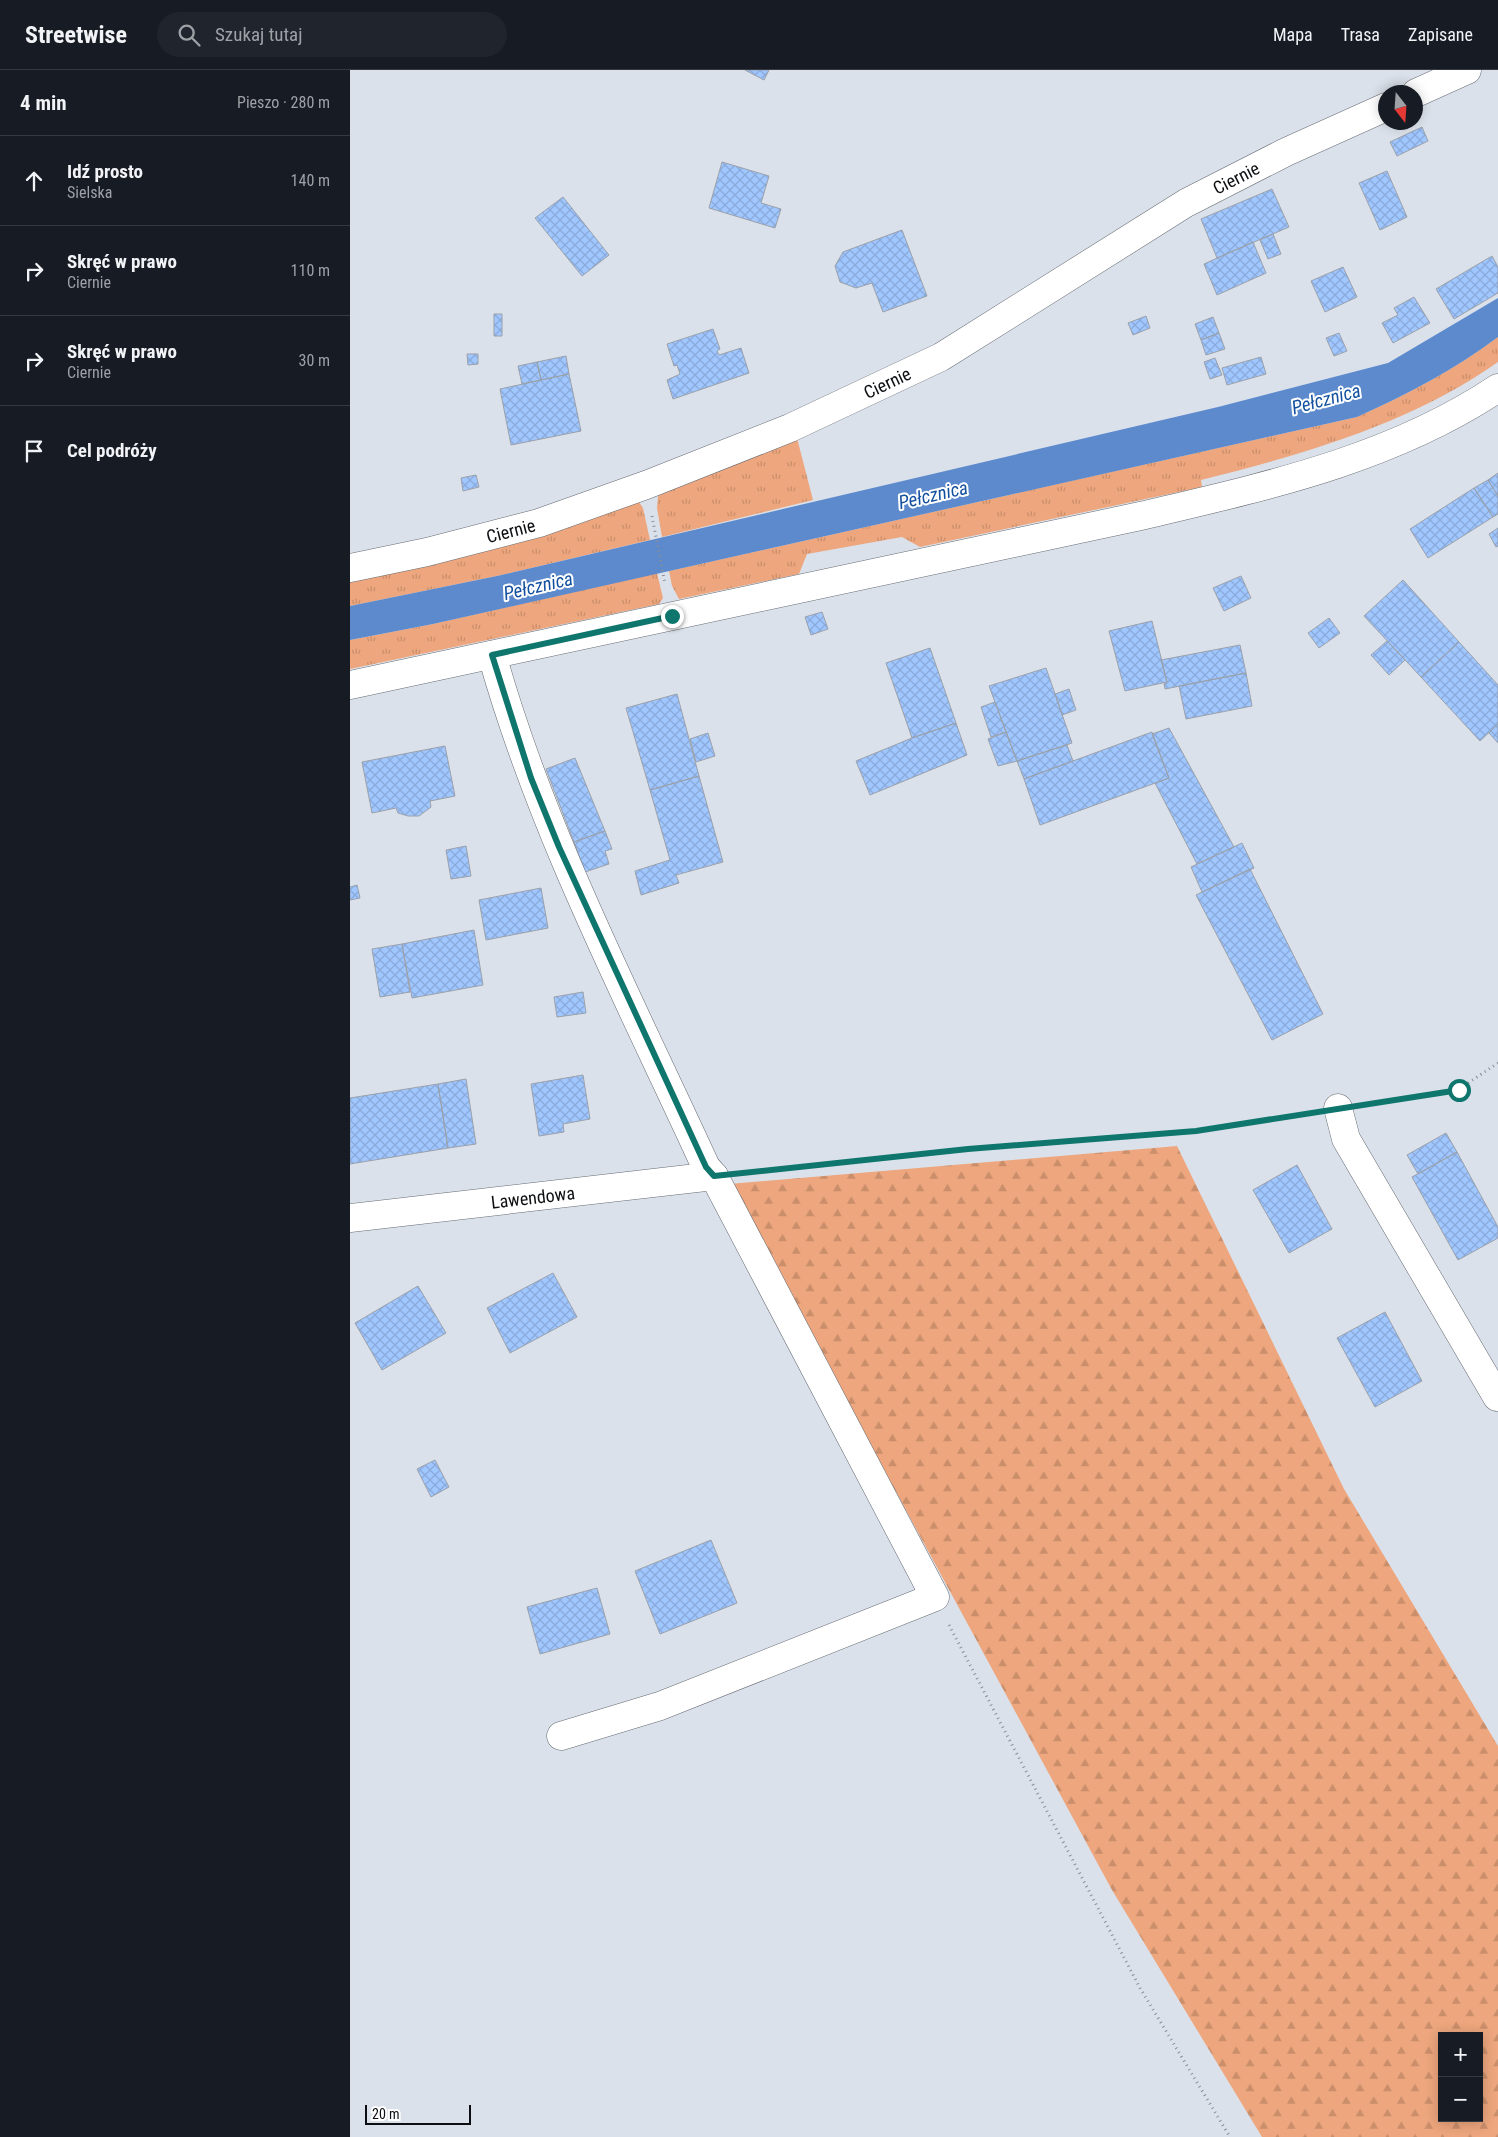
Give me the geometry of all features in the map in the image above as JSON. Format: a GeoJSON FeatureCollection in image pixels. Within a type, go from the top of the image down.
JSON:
{"type":"FeatureCollection","features":[{"type":"Feature","properties":{"kind":"street"},"geometry":{"type":"LineString","coordinates":[[1423,90],[1467,70]]}},
{"type":"Feature","properties":{"kind":"street","name":"Ciernie"},"geometry":{"type":"LineString","coordinates":[[350,568],[428,552],[539,522],[646,485],[790,428],[941,358],[1186,203],[1286,152],[1378,111]]}},
{"type":"Feature","properties":{"kind":"street"},"geometry":{"type":"LineString","coordinates":[[350,685],[1135,517],[1266,486],[1327,469],[1401,441],[1498,388]]}},
{"type":"Feature","properties":{"kind":"street"},"geometry":{"type":"LineString","coordinates":[[492,655],[531,778],[559,847],[706,1167],[714,1176],[935,1598],[660,1706],[561,1736]]}},
{"type":"Feature","properties":{"kind":"street"},"geometry":{"type":"LineString","coordinates":[[1338,1108],[1346,1139],[1497,1396]]}},
{"type":"Feature","properties":{"kind":"street","name":"Lawendowa"},"geometry":{"type":"LineString","coordinates":[[350,1218],[714,1176]]}},
{"type":"Feature","properties":{"kind":"path"},"geometry":{"type":"LineString","coordinates":[[654,530],[664,578]]}},
{"type":"Feature","properties":{"kind":"path"},"geometry":{"type":"LineString","coordinates":[[714,1176],[968,1149],[1196,1131],[1459,1090],[1498,1063]]}},
{"type":"Feature","properties":{"kind":"path"},"geometry":{"type":"LineString","coordinates":[[935,1598],[1140,1988],[1230,2137]]}},
{"type":"Feature","properties":{"kind":"green space"},"geometry":{"type":"Polygon","coordinates":[[[1498,337],[1498,362],[1464,384],[1429,403],[1393,420],[1317,448],[1201,480],[1202,487],[920,547],[902,537],[807,554],[799,574],[679,599],[672,586],[669,571],[1357,417],[1430,381],[1498,337]]]}},
{"type":"Feature","properties":{"kind":"green space"},"geometry":{"type":"Polygon","coordinates":[[[797,438],[813,500],[662,537],[657,508],[658,496],[668,487],[797,438]]]}},
{"type":"Feature","properties":{"kind":"green space"},"geometry":{"type":"Polygon","coordinates":[[[637,499],[643,508],[650,540],[497,576],[350,606],[350,578],[637,499]]]}},
{"type":"Feature","properties":{"kind":"green space"},"geometry":{"type":"Polygon","coordinates":[[[657,573],[663,598],[659,604],[350,669],[350,640],[433,624],[657,573]]]}},
{"type":"Feature","properties":{"kind":"green space"},"geometry":{"type":"Polygon","coordinates":[[[1177,1146],[1344,1489],[1498,1746],[1498,2137],[1262,2137],[1112,1890],[729,1184],[1177,1146]]]}},
{"type":"Feature","properties":{"kind":"water","name":"Pełcznica"},"geometry":{"type":"Polygon","coordinates":[[[1498,298],[1498,337],[1430,381],[1357,417],[433,624],[350,640],[350,606],[497,576],[1218,407],[1388,363],[1498,298]]]}},
{"type":"Feature","properties":{"kind":"building"},"geometry":{"type":"Polygon","coordinates":[[[745,70],[769,70],[764,80],[745,70]]]}},
{"type":"Feature","properties":{"kind":"building"},"geometry":{"type":"Polygon","coordinates":[[[1423,129],[1428,141],[1397,156],[1390,142],[1416,130],[1423,129]]]}},
{"type":"Feature","properties":{"kind":"building"},"geometry":{"type":"Polygon","coordinates":[[[722,162],[769,176],[761,203],[781,209],[775,228],[709,208],[722,162]]]}},
{"type":"Feature","properties":{"kind":"building"},"geometry":{"type":"Polygon","coordinates":[[[1387,171],[1407,217],[1380,230],[1359,183],[1387,171]]]}},
{"type":"Feature","properties":{"kind":"building"},"geometry":{"type":"Polygon","coordinates":[[[1272,189],[1289,227],[1217,258],[1201,219],[1272,189]]]}},
{"type":"Feature","properties":{"kind":"building"},"geometry":{"type":"Polygon","coordinates":[[[563,197],[609,255],[582,276],[535,218],[563,197]]]}},
{"type":"Feature","properties":{"kind":"building"},"geometry":{"type":"Polygon","coordinates":[[[902,230],[927,296],[883,312],[872,283],[856,288],[840,282],[835,266],[843,252],[902,230]]]}},
{"type":"Feature","properties":{"kind":"building"},"geometry":{"type":"Polygon","coordinates":[[[1273,234],[1281,254],[1268,259],[1260,240],[1273,234]]]}},
{"type":"Feature","properties":{"kind":"building"},"geometry":{"type":"Polygon","coordinates":[[[1253,242],[1266,273],[1217,295],[1204,264],[1253,242]]]}},
{"type":"Feature","properties":{"kind":"building"},"geometry":{"type":"Polygon","coordinates":[[[1492,256],[1498,267],[1498,293],[1454,319],[1436,289],[1492,256]]]}},
{"type":"Feature","properties":{"kind":"building"},"geometry":{"type":"Polygon","coordinates":[[[1343,267],[1357,297],[1325,312],[1311,281],[1343,267]]]}},
{"type":"Feature","properties":{"kind":"building"},"geometry":{"type":"Polygon","coordinates":[[[1414,297],[1430,323],[1393,343],[1382,323],[1398,315],[1394,308],[1414,297]]]}},
{"type":"Feature","properties":{"kind":"building"},"geometry":{"type":"Polygon","coordinates":[[[494,314],[502,314],[502,336],[494,336],[494,314]]]}},
{"type":"Feature","properties":{"kind":"building"},"geometry":{"type":"Polygon","coordinates":[[[1146,316],[1150,328],[1133,335],[1128,323],[1146,316]]]}},
{"type":"Feature","properties":{"kind":"building"},"geometry":{"type":"Polygon","coordinates":[[[1213,317],[1219,333],[1201,340],[1195,324],[1213,317]]]}},
{"type":"Feature","properties":{"kind":"building"},"geometry":{"type":"Polygon","coordinates":[[[713,329],[720,349],[717,351],[719,355],[741,348],[749,373],[673,399],[667,380],[680,374],[677,365],[674,366],[667,344],[713,329]]]}},
{"type":"Feature","properties":{"kind":"building"},"geometry":{"type":"Polygon","coordinates":[[[1219,333],[1225,349],[1206,355],[1201,340],[1219,333]]]}},
{"type":"Feature","properties":{"kind":"building"},"geometry":{"type":"Polygon","coordinates":[[[1339,333],[1347,351],[1334,356],[1326,338],[1339,333]]]}},
{"type":"Feature","properties":{"kind":"building"},"geometry":{"type":"Polygon","coordinates":[[[467,354],[478,354],[478,364],[468,365],[467,354]]]}},
{"type":"Feature","properties":{"kind":"building"},"geometry":{"type":"Polygon","coordinates":[[[566,356],[569,374],[541,380],[537,362],[566,356]]]}},
{"type":"Feature","properties":{"kind":"building"},"geometry":{"type":"Polygon","coordinates":[[[1261,357],[1266,374],[1227,385],[1222,368],[1261,357]]]}},
{"type":"Feature","properties":{"kind":"building"},"geometry":{"type":"Polygon","coordinates":[[[1215,358],[1222,375],[1210,379],[1204,362],[1215,358]]]}},
{"type":"Feature","properties":{"kind":"building"},"geometry":{"type":"Polygon","coordinates":[[[537,362],[541,380],[522,384],[518,366],[537,362]]]}},
{"type":"Feature","properties":{"kind":"building"},"geometry":{"type":"Polygon","coordinates":[[[569,374],[581,431],[511,445],[500,389],[569,374]]]}},
{"type":"Feature","properties":{"kind":"building"},"geometry":{"type":"Polygon","coordinates":[[[1498,473],[1498,496],[1488,480],[1498,473]]]}},
{"type":"Feature","properties":{"kind":"building"},"geometry":{"type":"Polygon","coordinates":[[[476,475],[479,487],[463,491],[461,478],[476,475]]]}},
{"type":"Feature","properties":{"kind":"building"},"geometry":{"type":"Polygon","coordinates":[[[1488,480],[1498,496],[1498,514],[1493,517],[1474,488],[1488,480]]]}},
{"type":"Feature","properties":{"kind":"building"},"geometry":{"type":"Polygon","coordinates":[[[1474,488],[1493,517],[1428,558],[1410,529],[1474,488]]]}},
{"type":"Feature","properties":{"kind":"building"},"geometry":{"type":"Polygon","coordinates":[[[1498,528],[1498,546],[1496,547],[1489,534],[1498,528]]]}},
{"type":"Feature","properties":{"kind":"building"},"geometry":{"type":"Polygon","coordinates":[[[1241,576],[1251,598],[1224,611],[1213,588],[1241,576]]]}},
{"type":"Feature","properties":{"kind":"building"},"geometry":{"type":"Polygon","coordinates":[[[1403,580],[1459,642],[1421,677],[1364,616],[1403,580]]]}},
{"type":"Feature","properties":{"kind":"building"},"geometry":{"type":"Polygon","coordinates":[[[822,612],[828,629],[811,635],[805,617],[822,612]]]}},
{"type":"Feature","properties":{"kind":"building"},"geometry":{"type":"Polygon","coordinates":[[[1329,618],[1340,633],[1319,648],[1308,633],[1329,618]]]}},
{"type":"Feature","properties":{"kind":"building"},"geometry":{"type":"Polygon","coordinates":[[[1152,621],[1167,682],[1125,691],[1109,631],[1152,621]]]}},
{"type":"Feature","properties":{"kind":"building"},"geometry":{"type":"Polygon","coordinates":[[[1387,641],[1405,660],[1389,675],[1371,655],[1387,641]]]}},
{"type":"Feature","properties":{"kind":"building"},"geometry":{"type":"Polygon","coordinates":[[[1459,642],[1498,685],[1498,724],[1480,741],[1421,677],[1459,642]]]}},
{"type":"Feature","properties":{"kind":"building"},"geometry":{"type":"Polygon","coordinates":[[[1240,645],[1246,673],[1165,689],[1164,684],[1167,682],[1161,660],[1240,645]]]}},
{"type":"Feature","properties":{"kind":"building"},"geometry":{"type":"Polygon","coordinates":[[[930,648],[956,723],[912,738],[886,663],[930,648]]]}},
{"type":"Feature","properties":{"kind":"building"},"geometry":{"type":"Polygon","coordinates":[[[1046,668],[1072,743],[1017,761],[989,686],[1046,668]]]}},
{"type":"Feature","properties":{"kind":"building"},"geometry":{"type":"Polygon","coordinates":[[[1246,673],[1252,706],[1186,719],[1179,686],[1246,673]]]}},
{"type":"Feature","properties":{"kind":"building"},"geometry":{"type":"Polygon","coordinates":[[[1069,689],[1076,710],[1062,715],[1055,694],[1069,689]]]}},
{"type":"Feature","properties":{"kind":"building"},"geometry":{"type":"Polygon","coordinates":[[[677,694],[699,776],[650,790],[626,708],[677,694]]]}},
{"type":"Feature","properties":{"kind":"building"},"geometry":{"type":"Polygon","coordinates":[[[995,702],[1006,732],[991,737],[981,707],[995,702]]]}},
{"type":"Feature","properties":{"kind":"building"},"geometry":{"type":"Polygon","coordinates":[[[956,723],[967,755],[870,795],[856,761],[912,738],[956,723]]]}},
{"type":"Feature","properties":{"kind":"building"},"geometry":{"type":"Polygon","coordinates":[[[1498,724],[1498,743],[1489,733],[1498,724]]]}},
{"type":"Feature","properties":{"kind":"building"},"geometry":{"type":"Polygon","coordinates":[[[1169,728],[1234,847],[1197,864],[1155,783],[1169,778],[1152,734],[1169,728]]]}},
{"type":"Feature","properties":{"kind":"building"},"geometry":{"type":"Polygon","coordinates":[[[1006,732],[1017,761],[998,766],[988,739],[1006,732]]]}},
{"type":"Feature","properties":{"kind":"building"},"geometry":{"type":"Polygon","coordinates":[[[1152,732],[1169,778],[1040,825],[1024,779],[1152,732]]]}},
{"type":"Feature","properties":{"kind":"building"},"geometry":{"type":"Polygon","coordinates":[[[708,733],[715,756],[696,762],[690,739],[708,733]]]}},
{"type":"Feature","properties":{"kind":"building"},"geometry":{"type":"Polygon","coordinates":[[[1067,745],[1073,761],[1024,779],[1017,761],[1067,745]]]}},
{"type":"Feature","properties":{"kind":"building"},"geometry":{"type":"Polygon","coordinates":[[[445,746],[455,796],[430,801],[431,807],[419,816],[408,816],[398,813],[396,808],[372,813],[362,762],[445,746]]]}},
{"type":"Feature","properties":{"kind":"building"},"geometry":{"type":"Polygon","coordinates":[[[575,758],[605,831],[574,842],[546,769],[575,758]]]}},
{"type":"Feature","properties":{"kind":"building"},"geometry":{"type":"Polygon","coordinates":[[[699,776],[723,862],[676,875],[679,883],[641,895],[635,871],[670,860],[650,790],[699,776]]]}},
{"type":"Feature","properties":{"kind":"building"},"geometry":{"type":"Polygon","coordinates":[[[605,831],[612,849],[605,851],[609,864],[585,872],[574,842],[605,831]]]}},
{"type":"Feature","properties":{"kind":"building"},"geometry":{"type":"Polygon","coordinates":[[[1242,843],[1254,868],[1202,892],[1191,867],[1242,843]]]}},
{"type":"Feature","properties":{"kind":"building"},"geometry":{"type":"Polygon","coordinates":[[[466,846],[471,876],[451,879],[446,850],[466,846]]]}},
{"type":"Feature","properties":{"kind":"building"},"geometry":{"type":"Polygon","coordinates":[[[1250,869],[1323,1014],[1272,1040],[1196,895],[1250,869]]]}},
{"type":"Feature","properties":{"kind":"building"},"geometry":{"type":"Polygon","coordinates":[[[357,885],[360,898],[350,900],[350,887],[357,885]]]}},
{"type":"Feature","properties":{"kind":"building"},"geometry":{"type":"Polygon","coordinates":[[[541,888],[548,928],[486,940],[479,900],[541,888]]]}},
{"type":"Feature","properties":{"kind":"building"},"geometry":{"type":"Polygon","coordinates":[[[474,930],[483,985],[412,998],[402,944],[474,930]]]}},
{"type":"Feature","properties":{"kind":"building"},"geometry":{"type":"Polygon","coordinates":[[[402,944],[410,992],[380,997],[372,949],[402,944]]]}},
{"type":"Feature","properties":{"kind":"building"},"geometry":{"type":"Polygon","coordinates":[[[583,992],[586,1013],[557,1017],[554,997],[583,992]]]}},
{"type":"Feature","properties":{"kind":"building"},"geometry":{"type":"Polygon","coordinates":[[[583,1075],[590,1119],[563,1124],[564,1132],[539,1136],[531,1084],[583,1075]]]}},
{"type":"Feature","properties":{"kind":"building"},"geometry":{"type":"Polygon","coordinates":[[[466,1079],[476,1144],[448,1148],[438,1084],[466,1079]]]}},
{"type":"Feature","properties":{"kind":"building"},"geometry":{"type":"Polygon","coordinates":[[[438,1084],[448,1148],[350,1164],[350,1098],[438,1084]]]}},
{"type":"Feature","properties":{"kind":"building"},"geometry":{"type":"Polygon","coordinates":[[[1446,1133],[1457,1152],[1418,1174],[1407,1155],[1446,1133]]]}},
{"type":"Feature","properties":{"kind":"building"},"geometry":{"type":"Polygon","coordinates":[[[1457,1152],[1498,1227],[1498,1238],[1458,1260],[1412,1177],[1457,1152]]]}},
{"type":"Feature","properties":{"kind":"building"},"geometry":{"type":"Polygon","coordinates":[[[1297,1165],[1332,1229],[1289,1253],[1253,1190],[1297,1165]]]}},
{"type":"Feature","properties":{"kind":"building"},"geometry":{"type":"Polygon","coordinates":[[[553,1273],[577,1317],[510,1353],[487,1308],[553,1273]]]}},
{"type":"Feature","properties":{"kind":"building"},"geometry":{"type":"Polygon","coordinates":[[[418,1286],[446,1333],[382,1370],[355,1323],[418,1286]]]}},
{"type":"Feature","properties":{"kind":"building"},"geometry":{"type":"Polygon","coordinates":[[[1385,1312],[1422,1381],[1375,1407],[1337,1338],[1385,1312]]]}},
{"type":"Feature","properties":{"kind":"building"},"geometry":{"type":"Polygon","coordinates":[[[435,1460],[449,1487],[431,1497],[417,1469],[435,1460]]]}},
{"type":"Feature","properties":{"kind":"building"},"geometry":{"type":"Polygon","coordinates":[[[711,1540],[737,1603],[660,1634],[635,1571],[711,1540]]]}},
{"type":"Feature","properties":{"kind":"building"},"geometry":{"type":"Polygon","coordinates":[[[597,1588],[610,1634],[540,1654],[527,1607],[597,1588]]]}},
{"type":"Feature","properties":{"kind":"route"},"geometry":{"type":"LineString","coordinates":[[672,616],[533,644],[492,655],[501,689],[531,778],[559,847],[706,1167],[714,1176],[968,1149],[1196,1131],[1459,1090]]}}]}
